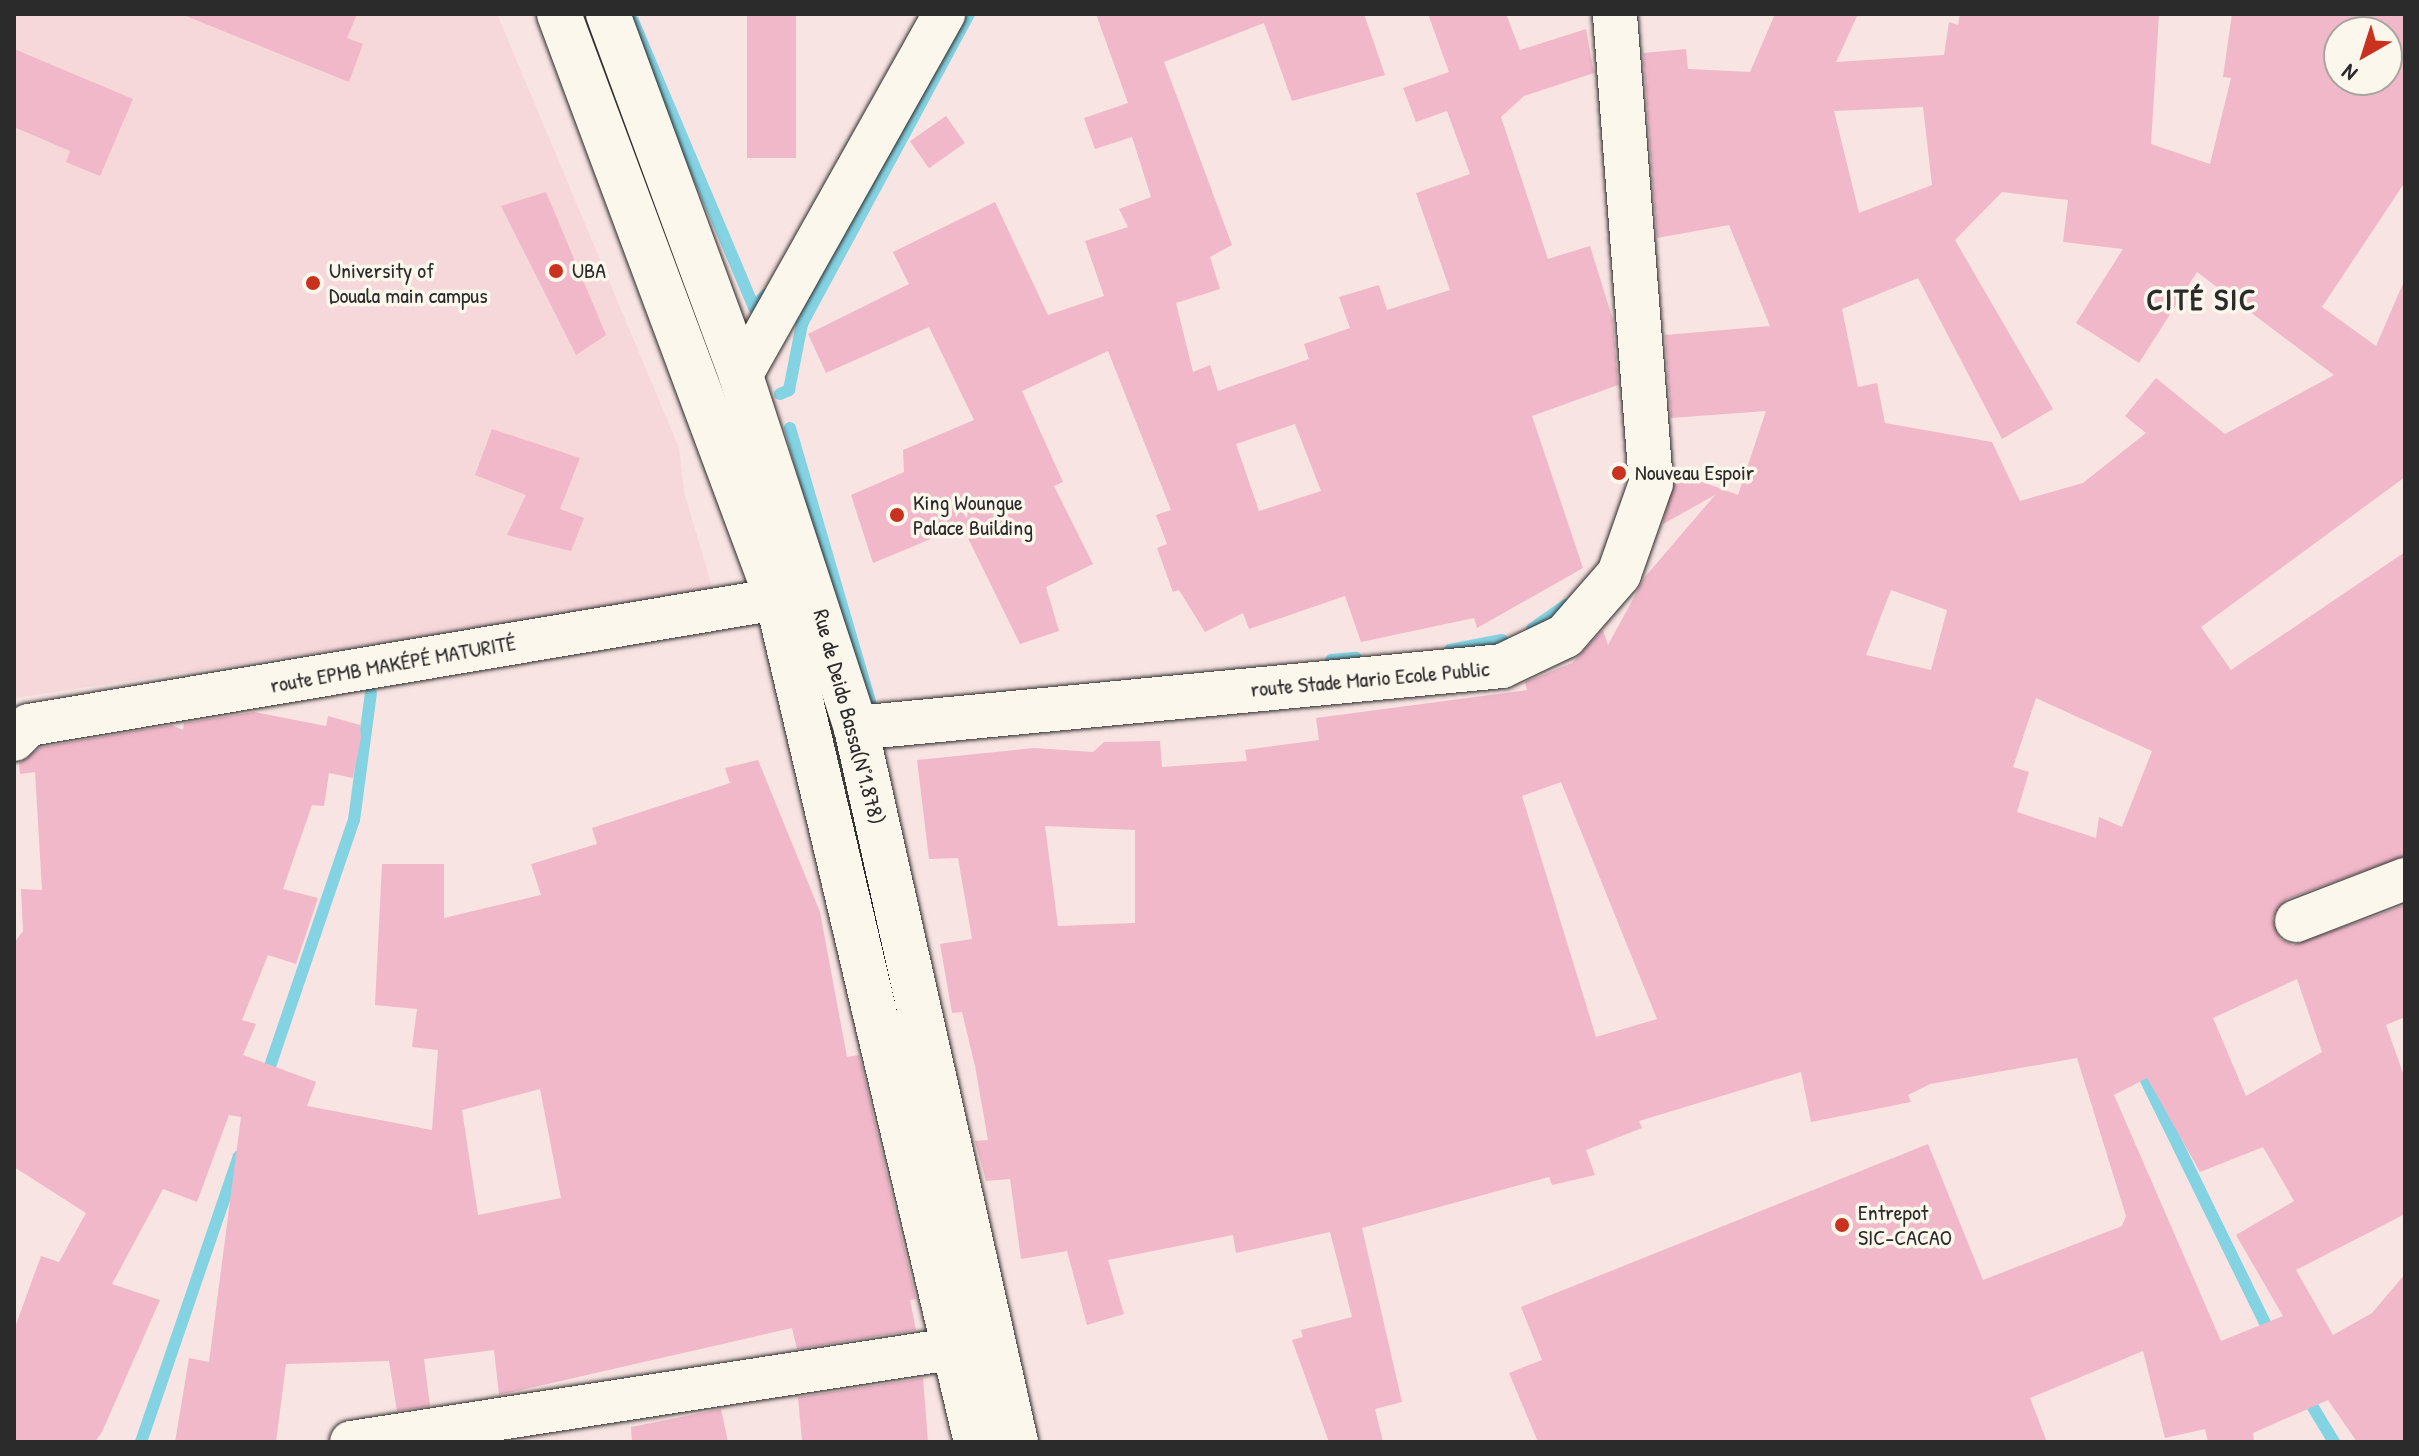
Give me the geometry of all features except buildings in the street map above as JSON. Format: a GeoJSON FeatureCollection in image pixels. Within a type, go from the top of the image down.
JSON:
{"type":"FeatureCollection","features":[{"type":"Feature","properties":{"kind":"main road"},"geometry":{"type":"LineString","coordinates":[[559,14],[777,599],[976,1346],[976,1442]]}},
{"type":"Feature","properties":{"kind":"main road","name":"Rue de Deido Bassa(N°1.878)"},"geometry":{"type":"LineString","coordinates":[[608,14],[741,376],[856,728],[976,1346],[1016,1442]]}},
{"type":"Feature","properties":{"kind":"main road","name":"route Stade Mario Ecole Public"},"geometry":{"type":"LineString","coordinates":[[856,728],[1502,666],[1565,636],[1619,574],[1651,483],[1615,14]]}},
{"type":"Feature","properties":{"kind":"street"},"geometry":{"type":"LineString","coordinates":[[741,376],[944,14]]}},
{"type":"Feature","properties":{"kind":"street","name":"route EPMB MAKÉPÉ MATURITÉ"},"geometry":{"type":"LineString","coordinates":[[14,740],[29,725],[777,599]]}},
{"type":"Feature","properties":{"kind":"street"},"geometry":{"type":"LineString","coordinates":[[2296,921],[2405,879]]}},
{"type":"Feature","properties":{"kind":"street"},"geometry":{"type":"LineString","coordinates":[[351,1442],[976,1346]]}},
{"type":"Feature","properties":{"kind":"shaded area","name":"University of Douala main campus"},"geometry":{"type":"Polygon","coordinates":[[[14,14],[497,14],[679,448],[684,492],[714,593],[14,698],[14,14]]]}},
{"type":"Feature","properties":{"kind":"waterway"},"geometry":{"type":"LineString","coordinates":[[780,394],[789,390],[802,324],[969,14]]}},
{"type":"Feature","properties":{"kind":"waterway"},"geometry":{"type":"LineString","coordinates":[[633,21],[754,307],[767,294]]}},
{"type":"Feature","properties":{"kind":"waterway"},"geometry":{"type":"LineString","coordinates":[[790,428],[875,718]]}},
{"type":"Feature","properties":{"kind":"waterway"},"geometry":{"type":"LineString","coordinates":[[1532,629],[1566,605]]}},
{"type":"Feature","properties":{"kind":"waterway"},"geometry":{"type":"LineString","coordinates":[[1450,650],[1502,640]]}},
{"type":"Feature","properties":{"kind":"waterway"},"geometry":{"type":"LineString","coordinates":[[1331,660],[1356,658]]}},
{"type":"Feature","properties":{"kind":"waterway"},"geometry":{"type":"LineString","coordinates":[[266,1078],[354,820],[371,693]]}},
{"type":"Feature","properties":{"kind":"waterway"},"geometry":{"type":"LineString","coordinates":[[2141,1070],[2272,1337]]}},
{"type":"Feature","properties":{"kind":"waterway"},"geometry":{"type":"LineString","coordinates":[[141,1442],[239,1156]]}},
{"type":"Feature","properties":{"kind":"waterway"},"geometry":{"type":"LineString","coordinates":[[2305,1394],[2334,1442]]}},
{"type":"Feature","properties":{"kind":"place","name":"UBA"},"geometry":{"type":"Point","coordinates":[556,271]}},
{"type":"Feature","properties":{"kind":"place","name":"University of Douala main campus"},"geometry":{"type":"Point","coordinates":[313,283]}},
{"type":"Feature","properties":{"kind":"place","name":"Nouveau Espoir"},"geometry":{"type":"Point","coordinates":[1619,473]}},
{"type":"Feature","properties":{"kind":"place","name":"King Woungue Palace Building"},"geometry":{"type":"Point","coordinates":[897,515]}},
{"type":"Feature","properties":{"kind":"place","name":"Entrepot SIC-CACAO"},"geometry":{"type":"Point","coordinates":[1842,1225]}},
{"type":"Feature","properties":{"kind":"district","name":"CITÉ SIC"},"geometry":{"type":"Point","coordinates":[2202,299]}}]}
